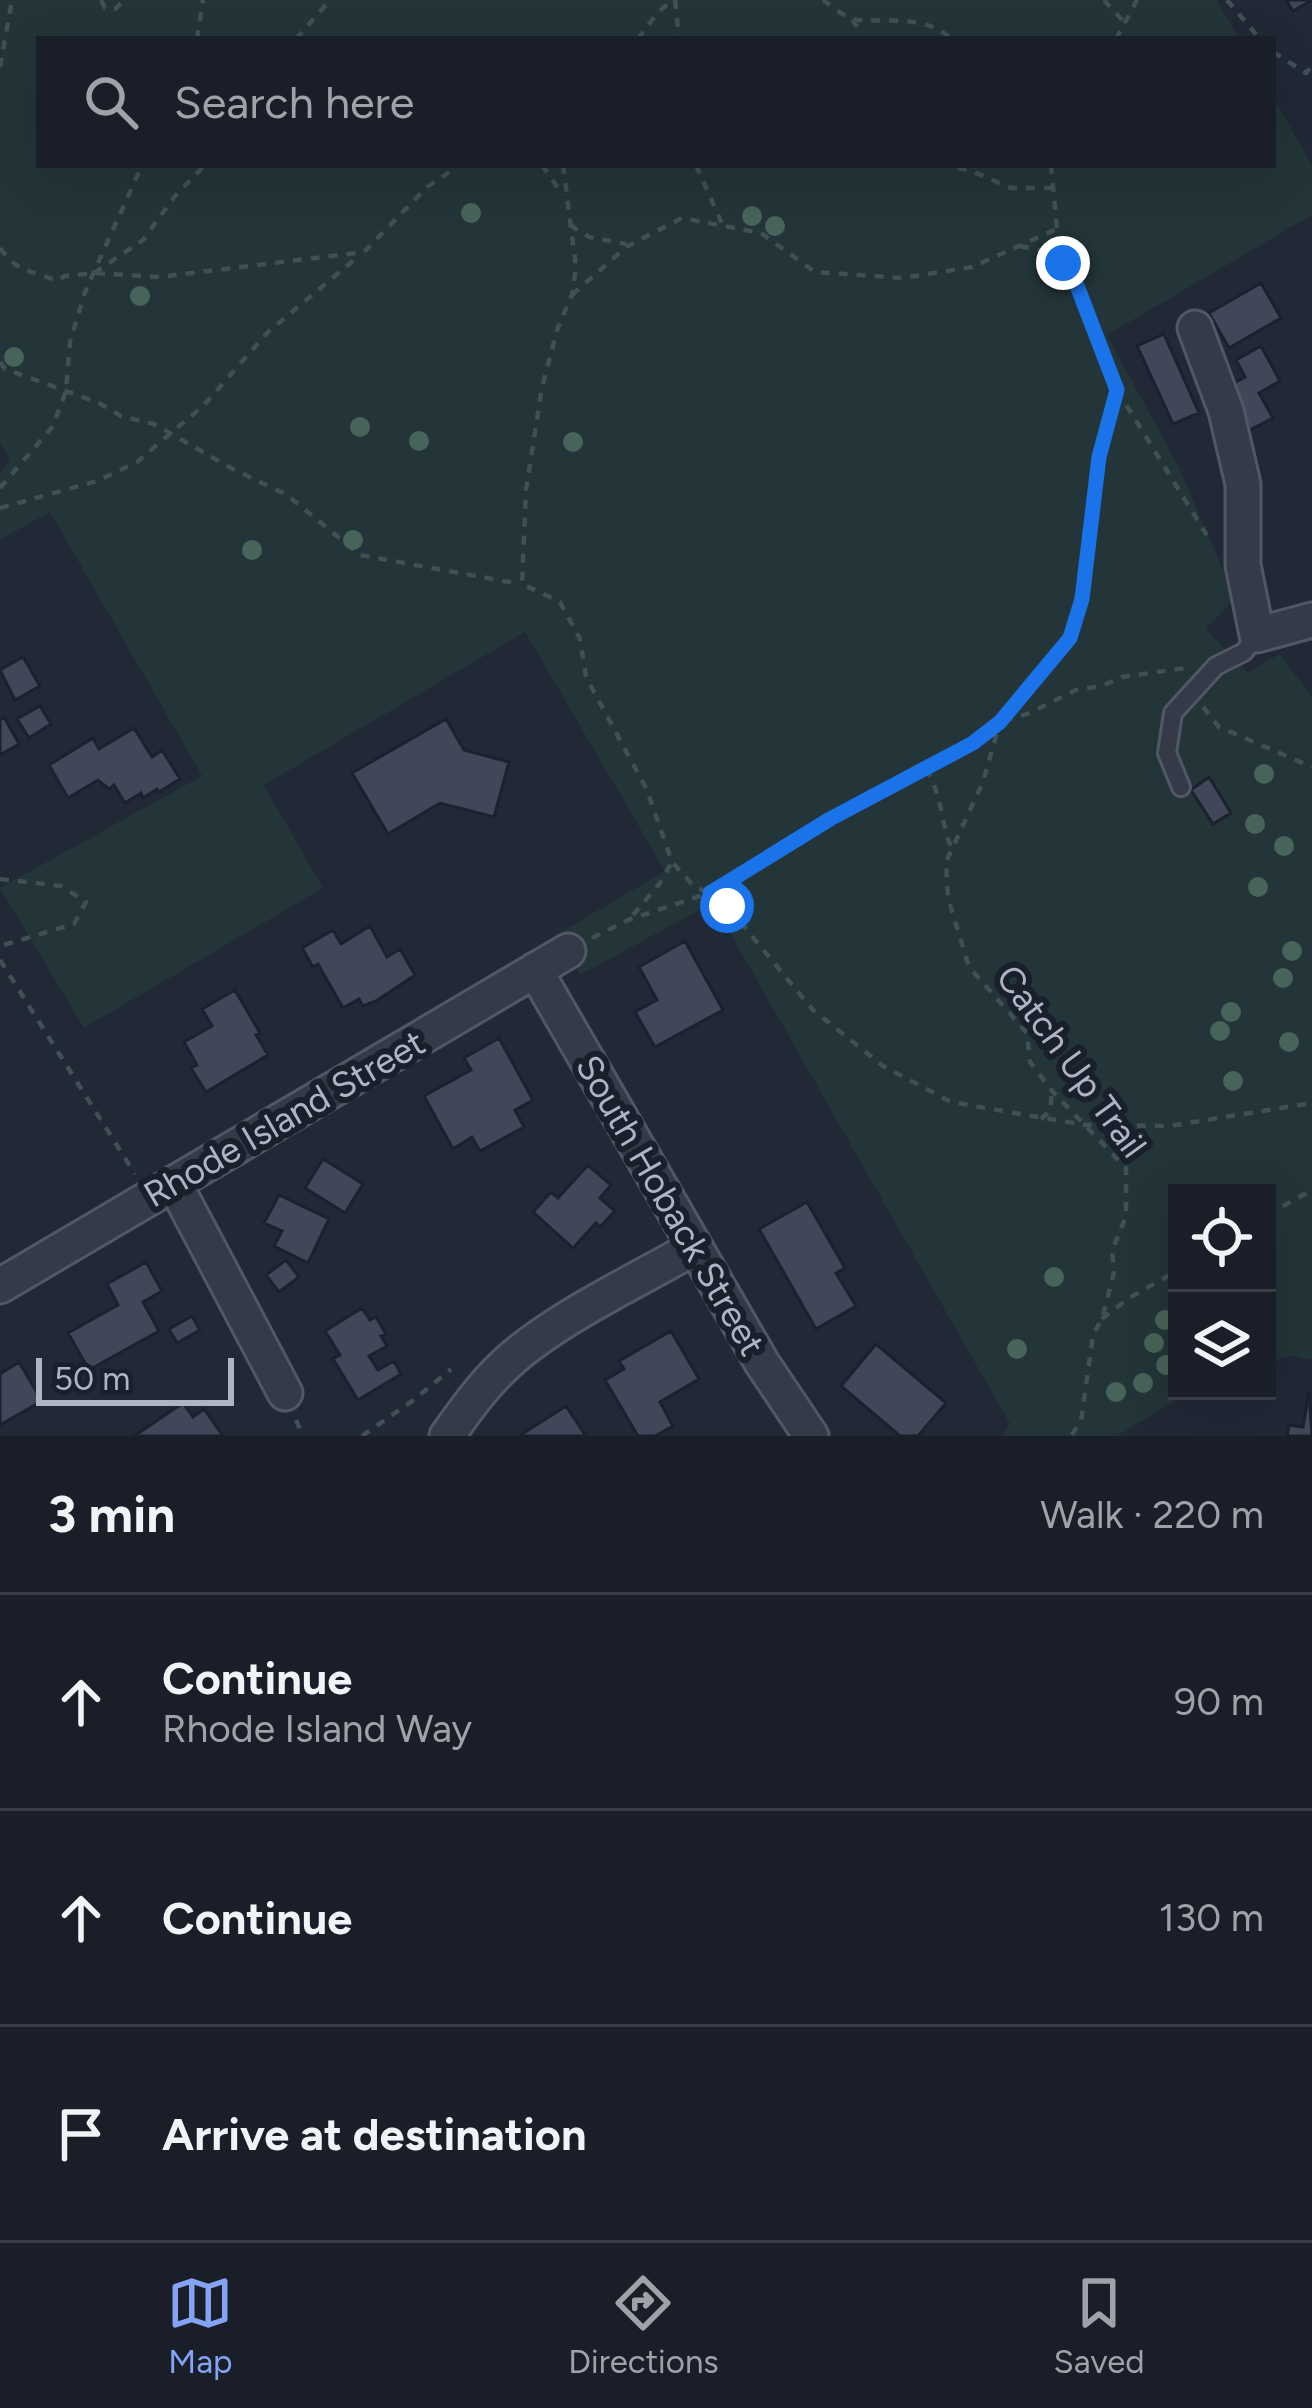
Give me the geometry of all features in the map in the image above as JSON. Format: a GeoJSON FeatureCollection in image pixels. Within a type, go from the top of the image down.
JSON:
{"type":"FeatureCollection","features":[{"type":"Feature","properties":{"kind":"street"},"geometry":{"type":"LineString","coordinates":[[1195,328],[1226,411],[1243,484],[1243,565],[1256,635],[1312,620]]}},
{"type":"Feature","properties":{"kind":"street","name":"Rhode Island Street"},"geometry":{"type":"LineString","coordinates":[[0,1286],[568,951]]}},
{"type":"Feature","properties":{"kind":"street","name":"South Hoback Street"},"geometry":{"type":"LineString","coordinates":[[535,970],[762,1363],[812,1436]]}},
{"type":"Feature","properties":{"kind":"street"},"geometry":{"type":"LineString","coordinates":[[162,1190],[285,1393]]}},
{"type":"Feature","properties":{"kind":"street"},"geometry":{"type":"LineString","coordinates":[[447,1436],[473,1399],[535,1341],[695,1247]]}},
{"type":"Feature","properties":{"kind":"lane"},"geometry":{"type":"LineString","coordinates":[[1180,787],[1167,753],[1173,713],[1216,666],[1244,652],[1256,635]]}},
{"type":"Feature","properties":{"kind":"path"},"geometry":{"type":"LineString","coordinates":[[0,67],[12,0]]}},
{"type":"Feature","properties":{"kind":"path"},"geometry":{"type":"LineString","coordinates":[[101,0],[105,8],[116,9],[124,0]]}},
{"type":"Feature","properties":{"kind":"path"},"geometry":{"type":"LineString","coordinates":[[197,36],[203,0]]}},
{"type":"Feature","properties":{"kind":"path"},"geometry":{"type":"LineString","coordinates":[[299,36],[330,0]]}},
{"type":"Feature","properties":{"kind":"path"},"geometry":{"type":"LineString","coordinates":[[640,36],[674,0],[680,36]]}},
{"type":"Feature","properties":{"kind":"path"},"geometry":{"type":"LineString","coordinates":[[823,0],[852,20],[859,36]]}},
{"type":"Feature","properties":{"kind":"path"},"geometry":{"type":"LineString","coordinates":[[1104,0],[1126,23]]}},
{"type":"Feature","properties":{"kind":"path"},"geometry":{"type":"LineString","coordinates":[[1118,36],[1137,0]]}},
{"type":"Feature","properties":{"kind":"path"},"geometry":{"type":"LineString","coordinates":[[1227,0],[1257,36]]}},
{"type":"Feature","properties":{"kind":"path"},"geometry":{"type":"LineString","coordinates":[[852,20],[915,22],[949,36]]}},
{"type":"Feature","properties":{"kind":"path"},"geometry":{"type":"LineString","coordinates":[[1276,54],[1306,73],[1312,66]]}},
{"type":"Feature","properties":{"kind":"path"},"geometry":{"type":"LineString","coordinates":[[0,488],[53,426],[66,391],[70,342],[94,273],[141,168]]}},
{"type":"Feature","properties":{"kind":"path"},"geometry":{"type":"LineString","coordinates":[[94,273],[143,240],[202,168]]}},
{"type":"Feature","properties":{"kind":"path"},"geometry":{"type":"LineString","coordinates":[[0,508],[118,473],[173,435],[268,332],[364,252],[427,188],[456,168]]}},
{"type":"Feature","properties":{"kind":"path"},"geometry":{"type":"LineString","coordinates":[[544,168],[565,196]]}},
{"type":"Feature","properties":{"kind":"path"},"geometry":{"type":"LineString","coordinates":[[522,584],[526,490],[542,387],[572,296],[576,266],[562,168]]}},
{"type":"Feature","properties":{"kind":"path"},"geometry":{"type":"LineString","coordinates":[[696,168],[723,226]]}},
{"type":"Feature","properties":{"kind":"path"},"geometry":{"type":"LineString","coordinates":[[957,168],[1011,188],[1053,188]]}},
{"type":"Feature","properties":{"kind":"path"},"geometry":{"type":"LineString","coordinates":[[1052,168],[1057,229],[1117,390],[1219,557],[1243,565]]}},
{"type":"Feature","properties":{"kind":"path"},"geometry":{"type":"LineString","coordinates":[[572,296],[630,244],[682,218],[760,233],[815,272],[903,278],[972,267],[1057,229]]}},
{"type":"Feature","properties":{"kind":"path"},"geometry":{"type":"LineString","coordinates":[[570,225],[589,237],[630,244]]}},
{"type":"Feature","properties":{"kind":"path"},"geometry":{"type":"LineString","coordinates":[[1020,246],[1038,250],[1071,270]]}},
{"type":"Feature","properties":{"kind":"path"},"geometry":{"type":"LineString","coordinates":[[0,248],[27,274],[57,281],[94,273],[160,277],[364,252]]}},
{"type":"Feature","properties":{"kind":"path"},"geometry":{"type":"LineString","coordinates":[[0,362],[5,369],[121,416],[154,424],[287,495],[360,554],[522,584],[560,602],[580,639],[586,677],[647,790],[672,862],[691,883],[727,906],[813,1010],[883,1066],[951,1102],[1085,1125],[1169,1126],[1312,1103]]}},
{"type":"Feature","properties":{"kind":"path"},"geometry":{"type":"LineString","coordinates":[[568,951],[628,920],[710,893],[830,819],[973,743],[1000,722],[1070,638],[1082,599],[1099,457],[1117,390]]}},
{"type":"Feature","properties":{"kind":"path"},"geometry":{"type":"LineString","coordinates":[[1000,722],[1076,690],[1148,670],[1216,666]]}},
{"type":"Feature","properties":{"kind":"path"},"geometry":{"type":"LineString","coordinates":[[1216,666],[1197,700],[1219,727],[1312,767]]}},
{"type":"Feature","properties":{"kind":"path","name":"Catch Up Trail"},"geometry":{"type":"LineString","coordinates":[[1000,722],[983,782],[946,862],[948,898],[969,967],[1027,1033],[1030,1062],[1052,1092],[1126,1168],[1126,1216],[1112,1251],[1114,1272],[1102,1319],[1093,1335],[1082,1421],[1071,1436]]}},
{"type":"Feature","properties":{"kind":"path"},"geometry":{"type":"LineString","coordinates":[[925,769],[939,789],[942,824],[951,848]]}},
{"type":"Feature","properties":{"kind":"path"},"geometry":{"type":"LineString","coordinates":[[628,920],[661,883],[672,862]]}},
{"type":"Feature","properties":{"kind":"path"},"geometry":{"type":"LineString","coordinates":[[0,879],[61,886],[86,902],[74,924],[0,946]]}},
{"type":"Feature","properties":{"kind":"path"},"geometry":{"type":"LineString","coordinates":[[0,960],[162,1190]]}},
{"type":"Feature","properties":{"kind":"path"},"geometry":{"type":"LineString","coordinates":[[1041,1119],[1051,1111],[1052,1092]]}},
{"type":"Feature","properties":{"kind":"path"},"geometry":{"type":"LineString","coordinates":[[1276,1210],[1312,1190]]}},
{"type":"Feature","properties":{"kind":"path"},"geometry":{"type":"LineString","coordinates":[[1102,1319],[1168,1276]]}},
{"type":"Feature","properties":{"kind":"path"},"geometry":{"type":"LineString","coordinates":[[362,1436],[451,1369]]}},
{"type":"Feature","properties":{"kind":"shaded area"},"geometry":{"type":"Polygon","coordinates":[[[0,0],[1217,0],[1237,36],[36,36],[36,168],[1276,168],[1276,102],[1312,165],[1312,215],[1107,335],[1178,465],[1235,598],[1206,629],[1248,673],[1279,654],[1312,696],[1312,1359],[1276,1360],[1276,1184],[1168,1184],[1168,1400],[1176,1400],[1117,1436],[1002,1436],[1010,1424],[713,903],[580,975],[556,935],[665,871],[525,632],[264,785],[323,888],[84,1028],[0,888],[202,776],[50,512],[0,540],[0,474],[10,461],[0,443],[0,0]]]}},
{"type":"Feature","properties":{"kind":"building"},"geometry":{"type":"Polygon","coordinates":[[[1286,0],[1312,0],[1293,11],[1286,0]]]}},
{"type":"Feature","properties":{"kind":"building"},"geometry":{"type":"Polygon","coordinates":[[[1261,283],[1281,318],[1229,348],[1209,313],[1261,283]]]}},
{"type":"Feature","properties":{"kind":"building"},"geometry":{"type":"Polygon","coordinates":[[[1164,334],[1199,413],[1173,424],[1137,346],[1164,334]]]}},
{"type":"Feature","properties":{"kind":"building"},"geometry":{"type":"Polygon","coordinates":[[[1261,346],[1280,381],[1259,393],[1273,418],[1250,430],[1226,387],[1245,377],[1236,360],[1261,346]]]}},
{"type":"Feature","properties":{"kind":"building"},"geometry":{"type":"Polygon","coordinates":[[[23,657],[40,686],[15,700],[0,670],[23,657]]]}},
{"type":"Feature","properties":{"kind":"building"},"geometry":{"type":"Polygon","coordinates":[[[40,706],[51,724],[29,738],[17,719],[40,706]]]}},
{"type":"Feature","properties":{"kind":"building"},"geometry":{"type":"Polygon","coordinates":[[[4,717],[19,744],[0,755],[0,720],[4,717]]]}},
{"type":"Feature","properties":{"kind":"building"},"geometry":{"type":"Polygon","coordinates":[[[446,719],[464,750],[509,762],[494,817],[440,803],[388,834],[352,773],[446,719]]]}},
{"type":"Feature","properties":{"kind":"building"},"geometry":{"type":"Polygon","coordinates":[[[134,728],[152,757],[162,750],[180,779],[125,803],[114,785],[109,789],[98,780],[68,798],[49,765],[93,738],[99,749],[134,728]]]}},
{"type":"Feature","properties":{"kind":"building"},"geometry":{"type":"Polygon","coordinates":[[[1209,777],[1231,813],[1213,824],[1191,790],[1209,777]]]}},
{"type":"Feature","properties":{"kind":"building"},"geometry":{"type":"Polygon","coordinates":[[[370,926],[387,957],[400,949],[415,975],[376,1001],[363,1006],[359,999],[343,1008],[318,964],[313,967],[302,948],[333,930],[341,944],[370,926]]]}},
{"type":"Feature","properties":{"kind":"building"},"geometry":{"type":"Polygon","coordinates":[[[685,941],[723,1010],[655,1047],[635,1012],[657,1000],[639,967],[685,941]]]}},
{"type":"Feature","properties":{"kind":"building"},"geometry":{"type":"Polygon","coordinates":[[[235,990],[268,1055],[206,1092],[191,1068],[197,1065],[184,1042],[212,1026],[202,1009],[235,990]]]}},
{"type":"Feature","properties":{"kind":"building"},"geometry":{"type":"Polygon","coordinates":[[[499,1038],[533,1100],[515,1110],[524,1127],[480,1151],[472,1137],[453,1149],[424,1096],[471,1070],[464,1058],[499,1038]]]}},
{"type":"Feature","properties":{"kind":"building"},"geometry":{"type":"Polygon","coordinates":[[[323,1159],[363,1184],[345,1213],[305,1188],[323,1159]]]}},
{"type":"Feature","properties":{"kind":"building"},"geometry":{"type":"Polygon","coordinates":[[[588,1165],[611,1185],[600,1198],[615,1211],[573,1248],[533,1212],[551,1192],[558,1198],[588,1165]]]}},
{"type":"Feature","properties":{"kind":"building"},"geometry":{"type":"Polygon","coordinates":[[[279,1195],[329,1219],[308,1263],[274,1246],[282,1231],[264,1223],[279,1195]]]}},
{"type":"Feature","properties":{"kind":"building"},"geometry":{"type":"Polygon","coordinates":[[[807,1202],[845,1268],[836,1273],[856,1306],[816,1329],[759,1229],[807,1202]]]}},
{"type":"Feature","properties":{"kind":"building"},"geometry":{"type":"Polygon","coordinates":[[[286,1260],[299,1277],[279,1292],[266,1275],[286,1260]]]}},
{"type":"Feature","properties":{"kind":"building"},"geometry":{"type":"Polygon","coordinates":[[[146,1262],[162,1291],[143,1302],[159,1331],[89,1370],[68,1333],[118,1305],[107,1284],[146,1262]]]}},
{"type":"Feature","properties":{"kind":"building"},"geometry":{"type":"Polygon","coordinates":[[[362,1308],[370,1320],[376,1317],[386,1334],[381,1336],[387,1346],[369,1356],[378,1370],[394,1361],[401,1374],[358,1400],[333,1359],[340,1355],[325,1331],[362,1308]]]}},
{"type":"Feature","properties":{"kind":"building"},"geometry":{"type":"Polygon","coordinates":[[[192,1316],[200,1330],[177,1343],[169,1329],[192,1316]]]}},
{"type":"Feature","properties":{"kind":"building"},"geometry":{"type":"Polygon","coordinates":[[[671,1331],[699,1379],[660,1402],[673,1426],[655,1436],[638,1436],[605,1380],[624,1369],[619,1361],[671,1331]]]}},
{"type":"Feature","properties":{"kind":"building"},"geometry":{"type":"Polygon","coordinates":[[[876,1344],[946,1403],[918,1436],[900,1436],[841,1386],[876,1344]]]}},
{"type":"Feature","properties":{"kind":"building"},"geometry":{"type":"Polygon","coordinates":[[[19,1362],[42,1401],[0,1425],[0,1374],[19,1362]]]}},
{"type":"Feature","properties":{"kind":"building"},"geometry":{"type":"Polygon","coordinates":[[[1309,1391],[1312,1436],[1287,1436],[1289,1425],[1303,1427],[1309,1391]]]}},
{"type":"Feature","properties":{"kind":"building"},"geometry":{"type":"Polygon","coordinates":[[[183,1403],[193,1417],[204,1409],[223,1436],[134,1436],[183,1403]]]}},
{"type":"Feature","properties":{"kind":"building"},"geometry":{"type":"Polygon","coordinates":[[[566,1406],[586,1436],[519,1436],[566,1406]]]}},
{"type":"Feature","properties":{"kind":"route"},"geometry":{"type":"LineString","coordinates":[[727,906],[710,893],[830,819],[953,755],[1000,722],[1070,638],[1082,599],[1099,457],[1117,390],[1100,338],[1071,270],[1063,263]]}}]}
